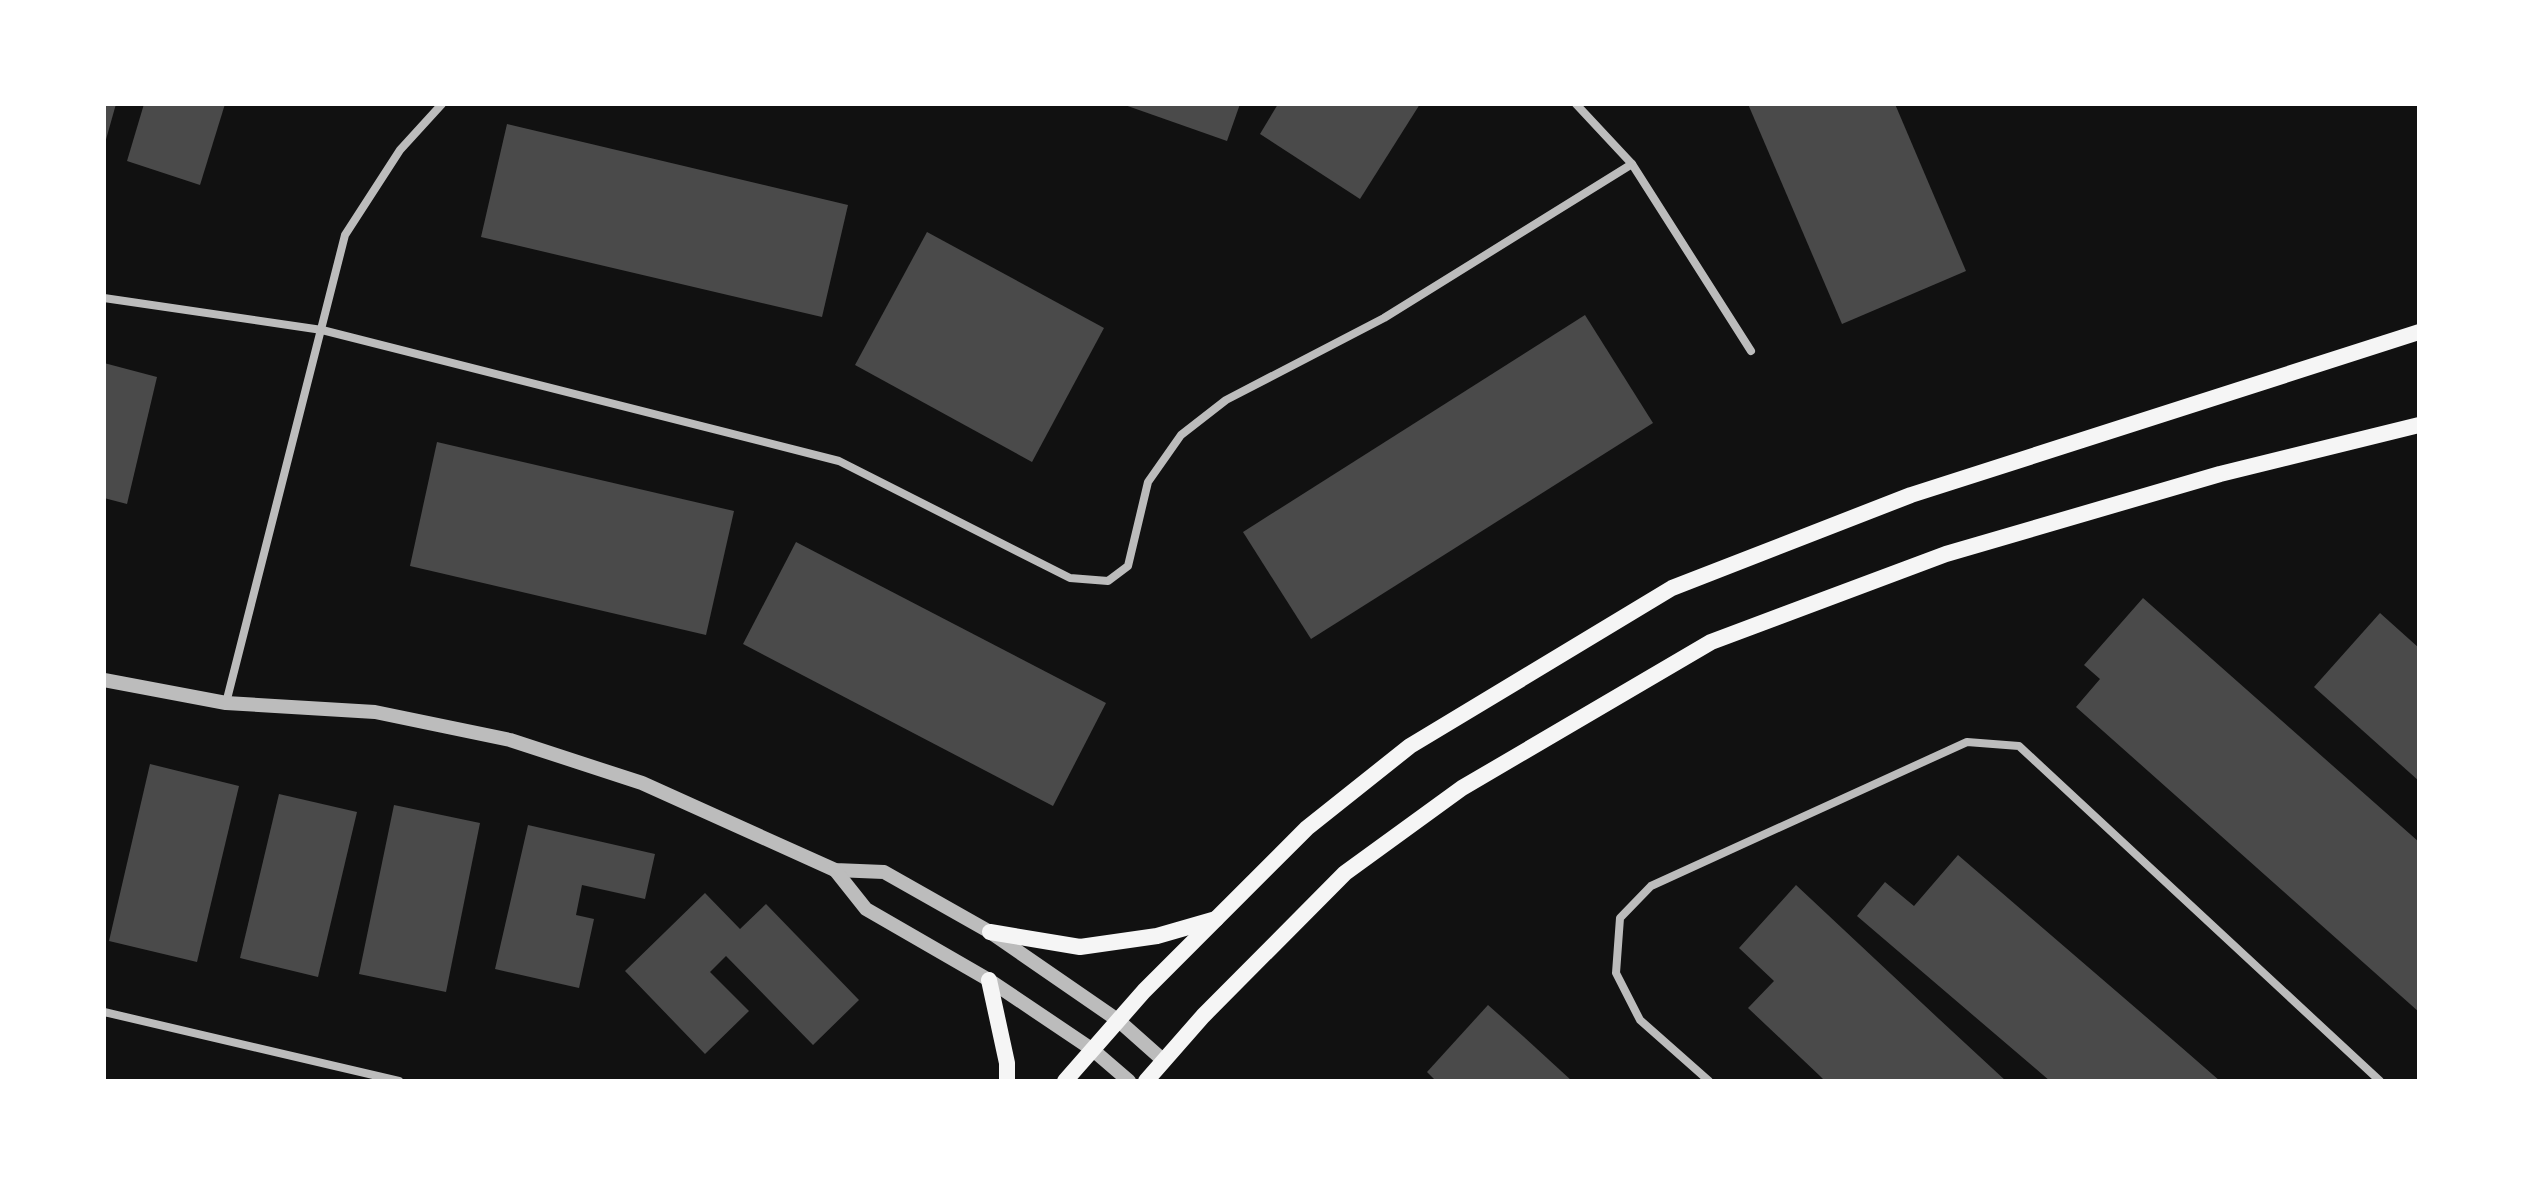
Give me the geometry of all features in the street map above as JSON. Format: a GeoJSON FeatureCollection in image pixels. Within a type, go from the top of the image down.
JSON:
{"type":"FeatureCollection","features":[{"type":"Feature","properties":{"kind":"main road"},"geometry":{"type":"LineString","coordinates":[[1065,1081],[1144,991],[1307,828],[1410,746],[1672,588],[1911,495],[2419,332]]}},
{"type":"Feature","properties":{"kind":"main road"},"geometry":{"type":"LineString","coordinates":[[1146,1081],[1203,1016],[1345,873],[1462,788],[1711,642],[1946,554],[2220,474],[2419,425]]}},
{"type":"Feature","properties":{"kind":"main road"},"geometry":{"type":"LineString","coordinates":[[990,932],[1080,947],[1157,936],[1218,918]]}},
{"type":"Feature","properties":{"kind":"main road"},"geometry":{"type":"LineString","coordinates":[[989,980],[1007,1063],[1007,1081]]}},
{"type":"Feature","properties":{"kind":"street"},"geometry":{"type":"LineString","coordinates":[[226,703],[345,235],[400,150],[442,104]]}},
{"type":"Feature","properties":{"kind":"street"},"geometry":{"type":"LineString","coordinates":[[1576,104],[1632,164],[1751,351]]}},
{"type":"Feature","properties":{"kind":"street"},"geometry":{"type":"LineString","coordinates":[[104,298],[322,330],[839,461],[1070,578],[1108,581],[1128,566],[1148,482],[1181,435],[1226,400],[1384,318],[1632,164]]}},
{"type":"Feature","properties":{"kind":"street"},"geometry":{"type":"LineString","coordinates":[[104,680],[226,703],[375,712],[510,740],[642,783],[835,870],[884,872],[990,932],[1119,1021],[1164,1061]]}},
{"type":"Feature","properties":{"kind":"street"},"geometry":{"type":"LineString","coordinates":[[1709,1081],[1640,1020],[1616,973],[1620,918],[1651,886],[1967,742],[2019,746],[2380,1081]]}},
{"type":"Feature","properties":{"kind":"street"},"geometry":{"type":"LineString","coordinates":[[835,870],[866,909],[989,980],[1093,1050],[1129,1081]]}},
{"type":"Feature","properties":{"kind":"street"},"geometry":{"type":"LineString","coordinates":[[104,1012],[399,1081]]}},
{"type":"Feature","properties":{"kind":"building"},"geometry":{"type":"Polygon","coordinates":[[[104,104],[116,104],[105,143],[104,143],[104,104]]]}},
{"type":"Feature","properties":{"kind":"building"},"geometry":{"type":"Polygon","coordinates":[[[144,104],[225,104],[200,185],[127,161],[144,104]]]}},
{"type":"Feature","properties":{"kind":"building"},"geometry":{"type":"Polygon","coordinates":[[[1122,104],[1240,104],[1227,141],[1122,104]]]}},
{"type":"Feature","properties":{"kind":"building"},"geometry":{"type":"Polygon","coordinates":[[[1278,104],[1420,104],[1360,199],[1260,134],[1278,104]]]}},
{"type":"Feature","properties":{"kind":"building"},"geometry":{"type":"Polygon","coordinates":[[[1748,104],[1895,104],[1966,271],[1842,324],[1748,104]]]}},
{"type":"Feature","properties":{"kind":"building"},"geometry":{"type":"Polygon","coordinates":[[[507,124],[848,205],[822,317],[481,237],[507,124]]]}},
{"type":"Feature","properties":{"kind":"building"},"geometry":{"type":"Polygon","coordinates":[[[927,232],[1104,328],[1032,462],[855,365],[927,232]]]}},
{"type":"Feature","properties":{"kind":"building"},"geometry":{"type":"Polygon","coordinates":[[[1585,315],[1653,423],[1311,639],[1243,532],[1585,315]]]}},
{"type":"Feature","properties":{"kind":"building"},"geometry":{"type":"Polygon","coordinates":[[[104,363],[157,377],[127,504],[104,498],[104,363]]]}},
{"type":"Feature","properties":{"kind":"building"},"geometry":{"type":"Polygon","coordinates":[[[437,442],[734,511],[706,635],[410,566],[437,442]]]}},
{"type":"Feature","properties":{"kind":"building"},"geometry":{"type":"Polygon","coordinates":[[[796,542],[1106,703],[1053,806],[743,644],[796,542]]]}},
{"type":"Feature","properties":{"kind":"building"},"geometry":{"type":"Polygon","coordinates":[[[2143,598],[2419,842],[2419,1012],[2076,707],[2100,679],[2084,665],[2143,598]]]}},
{"type":"Feature","properties":{"kind":"building"},"geometry":{"type":"Polygon","coordinates":[[[2380,613],[2419,648],[2419,781],[2314,687],[2380,613]]]}},
{"type":"Feature","properties":{"kind":"building"},"geometry":{"type":"Polygon","coordinates":[[[150,764],[239,786],[197,962],[109,941],[150,764]]]}},
{"type":"Feature","properties":{"kind":"building"},"geometry":{"type":"Polygon","coordinates":[[[279,794],[357,812],[318,977],[240,958],[279,794]]]}},
{"type":"Feature","properties":{"kind":"building"},"geometry":{"type":"Polygon","coordinates":[[[394,805],[480,823],[446,992],[359,974],[394,805]]]}},
{"type":"Feature","properties":{"kind":"building"},"geometry":{"type":"Polygon","coordinates":[[[528,825],[655,854],[645,899],[582,885],[576,915],[594,919],[579,988],[495,969],[528,825]]]}},
{"type":"Feature","properties":{"kind":"building"},"geometry":{"type":"Polygon","coordinates":[[[1958,855],[2220,1081],[2050,1081],[1857,916],[1885,882],[1914,906],[1958,855]]]}},
{"type":"Feature","properties":{"kind":"building"},"geometry":{"type":"Polygon","coordinates":[[[1796,885],[2006,1081],[1825,1081],[1748,1008],[1774,981],[1739,948],[1796,885]]]}},
{"type":"Feature","properties":{"kind":"building"},"geometry":{"type":"Polygon","coordinates":[[[705,893],[740,929],[766,904],[859,1000],[813,1045],[726,956],[710,972],[749,1011],[705,1054],[625,971],[705,893]]]}},
{"type":"Feature","properties":{"kind":"building"},"geometry":{"type":"Polygon","coordinates":[[[1488,1005],[1572,1081],[1436,1081],[1427,1072],[1488,1005]]]}}]}
